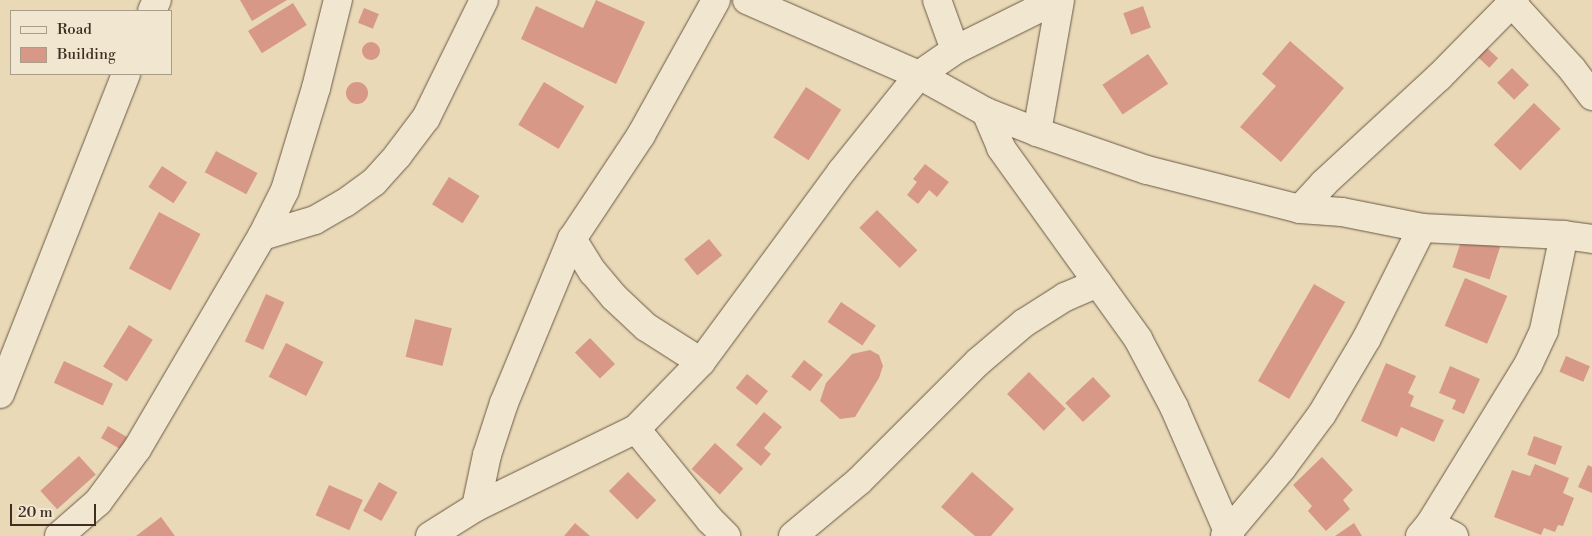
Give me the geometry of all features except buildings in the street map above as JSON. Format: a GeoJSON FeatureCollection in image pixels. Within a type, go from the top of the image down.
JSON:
{"type":"FeatureCollection","features":[{"type":"Feature","properties":{"kind":"street"},"geometry":{"type":"LineString","coordinates":[[59,536],[98,502],[137,449],[262,236],[285,190],[316,88],[338,0]]}},
{"type":"Feature","properties":{"kind":"street"},"geometry":{"type":"LineString","coordinates":[[262,236],[315,220],[346,203],[374,182],[398,155],[426,118],[484,0]]}},
{"type":"Feature","properties":{"kind":"street"},"geometry":{"type":"LineString","coordinates":[[476,507],[487,455],[504,403],[572,239],[640,135],[716,0]]}},
{"type":"Feature","properties":{"kind":"street"},"geometry":{"type":"LineString","coordinates":[[747,0],[919,74],[986,112],[1036,132],[1147,170],[1300,209],[1342,212],[1422,228],[1564,235],[1592,239]]}},
{"type":"Feature","properties":{"kind":"street"},"geometry":{"type":"LineString","coordinates":[[937,0],[954,50]]}},
{"type":"Feature","properties":{"kind":"street"},"geometry":{"type":"LineString","coordinates":[[430,536],[476,507],[636,429],[701,362],[841,172],[919,74],[954,50],[1056,0]]}},
{"type":"Feature","properties":{"kind":"street"},"geometry":{"type":"LineString","coordinates":[[1036,132],[1060,0]]}},
{"type":"Feature","properties":{"kind":"street"},"geometry":{"type":"LineString","coordinates":[[1300,209],[1324,183],[1439,77],[1512,1],[1572,69],[1592,96]]}},
{"type":"Feature","properties":{"kind":"street"},"geometry":{"type":"LineString","coordinates":[[0,394],[126,75]]}},
{"type":"Feature","properties":{"kind":"street"},"geometry":{"type":"LineString","coordinates":[[986,112],[1001,148],[1138,339],[1174,407],[1227,535],[1282,468],[1322,414],[1366,338],[1422,228]]}},
{"type":"Feature","properties":{"kind":"street"},"geometry":{"type":"LineString","coordinates":[[1454,536],[1425,530],[1528,365],[1544,330],[1564,235]]}},
{"type":"Feature","properties":{"kind":"street"},"geometry":{"type":"LineString","coordinates":[[572,239],[593,272],[614,297],[646,327],[701,362]]}},
{"type":"Feature","properties":{"kind":"street"},"geometry":{"type":"LineString","coordinates":[[793,536],[860,481],[978,362],[1024,323],[1065,297],[1098,282]]}},
{"type":"Feature","properties":{"kind":"street"},"geometry":{"type":"LineString","coordinates":[[636,429],[710,520],[726,536]]}}]}
